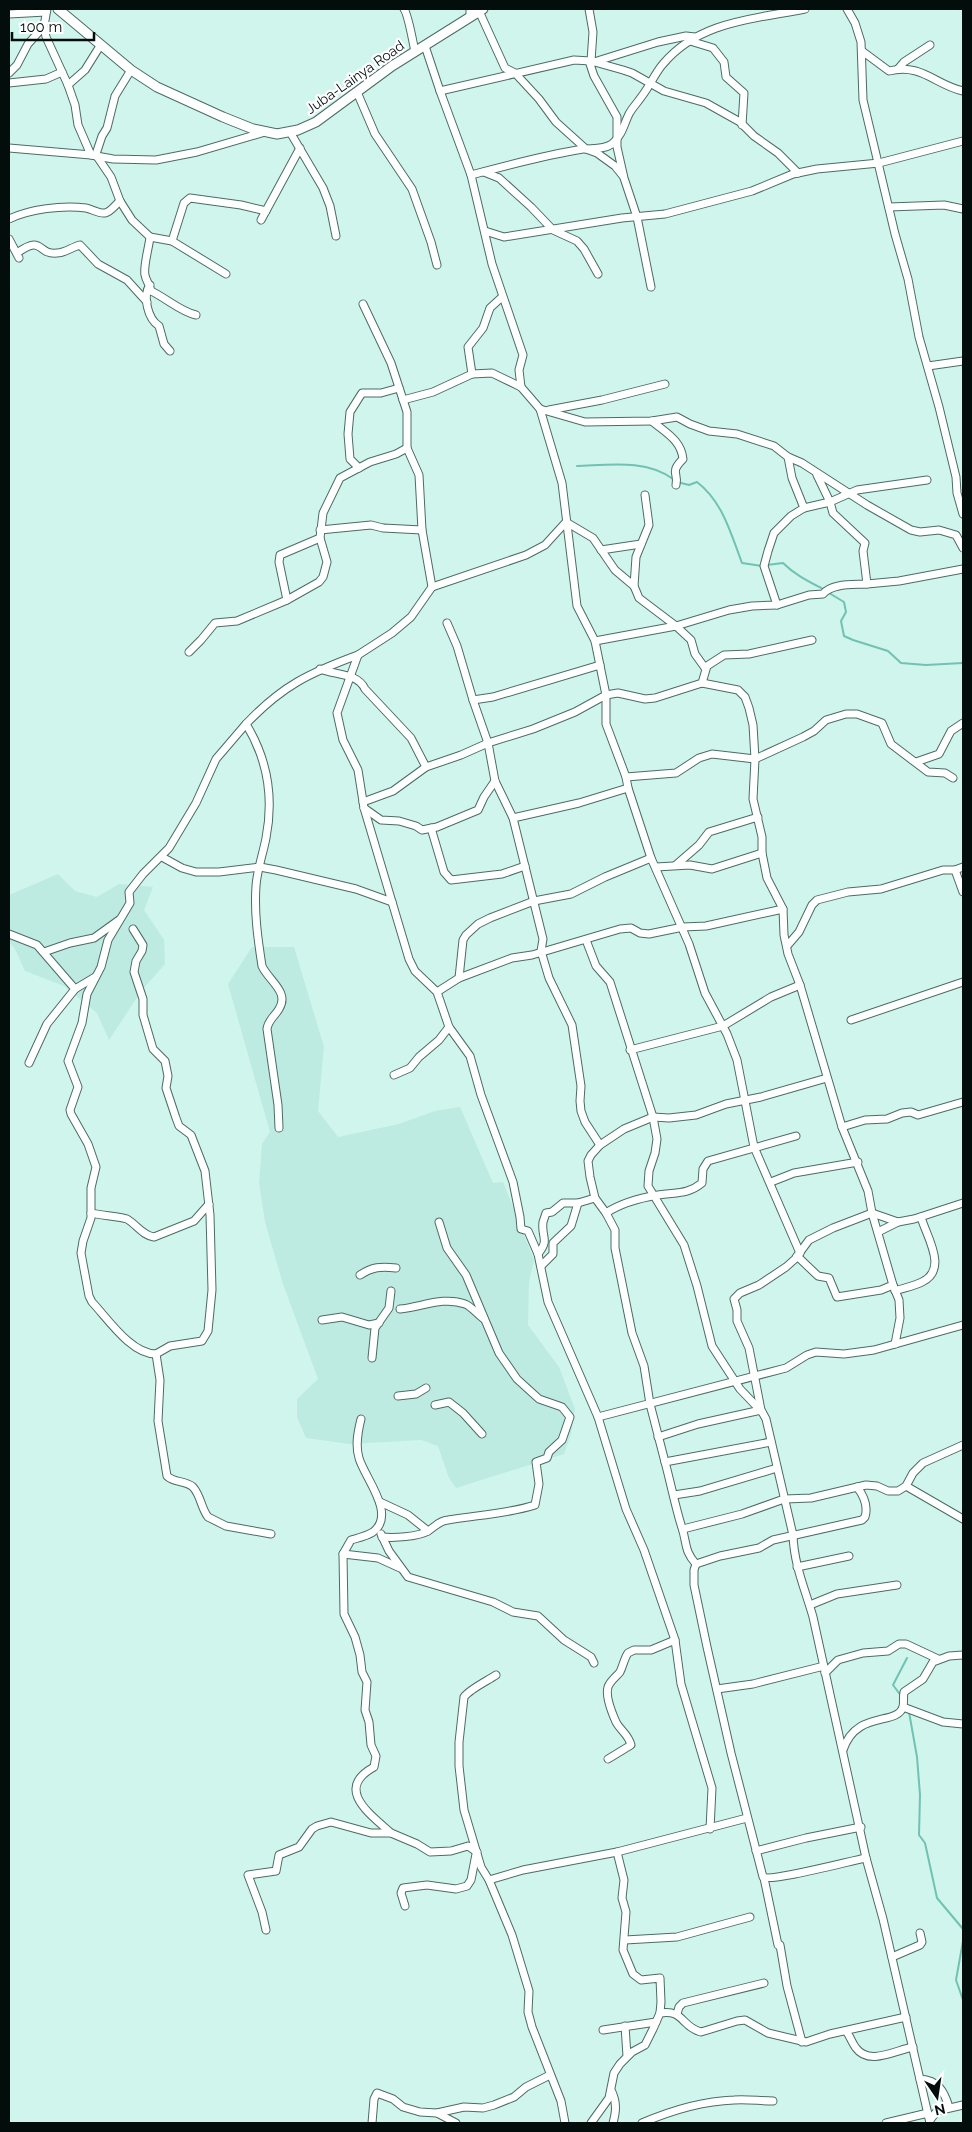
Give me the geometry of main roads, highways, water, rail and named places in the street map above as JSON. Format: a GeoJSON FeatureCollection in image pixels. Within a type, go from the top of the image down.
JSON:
{"type":"FeatureCollection","features":[{"type":"Feature","properties":{"kind":"main road","name":"Juba-Lainya Road"},"geometry":{"type":"LineString","coordinates":[[58,9],[100,46],[157,87],[222,117],[265,132],[277,134],[290,132],[316,122],[392,66],[425,46],[470,12],[481,10]]}},
{"type":"Feature","properties":{"kind":"waterway"},"geometry":{"type":"LineString","coordinates":[[577,466],[614,464],[639,466],[651,468],[673,479]]}},
{"type":"Feature","properties":{"kind":"waterway"},"geometry":{"type":"LineString","coordinates":[[677,482],[689,485],[697,482],[706,490],[725,519],[742,563],[762,566]]}},
{"type":"Feature","properties":{"kind":"waterway"},"geometry":{"type":"LineString","coordinates":[[767,565],[783,563],[798,575],[825,590]]}},
{"type":"Feature","properties":{"kind":"waterway"},"geometry":{"type":"LineString","coordinates":[[829,593],[844,602],[846,612],[841,621],[844,636],[888,651],[901,663],[926,665],[963,663]]}},
{"type":"Feature","properties":{"kind":"waterway"},"geometry":{"type":"LineString","coordinates":[[902,1697],[893,1685],[907,1658]]}},
{"type":"Feature","properties":{"kind":"waterway"},"geometry":{"type":"LineString","coordinates":[[909,1712],[917,1757],[920,1795],[919,1835],[925,1843],[937,1898],[963,1929]]}},
{"type":"Feature","properties":{"kind":"waterway"},"geometry":{"type":"LineString","coordinates":[[963,1941],[956,1980],[963,2000]]}}]}
